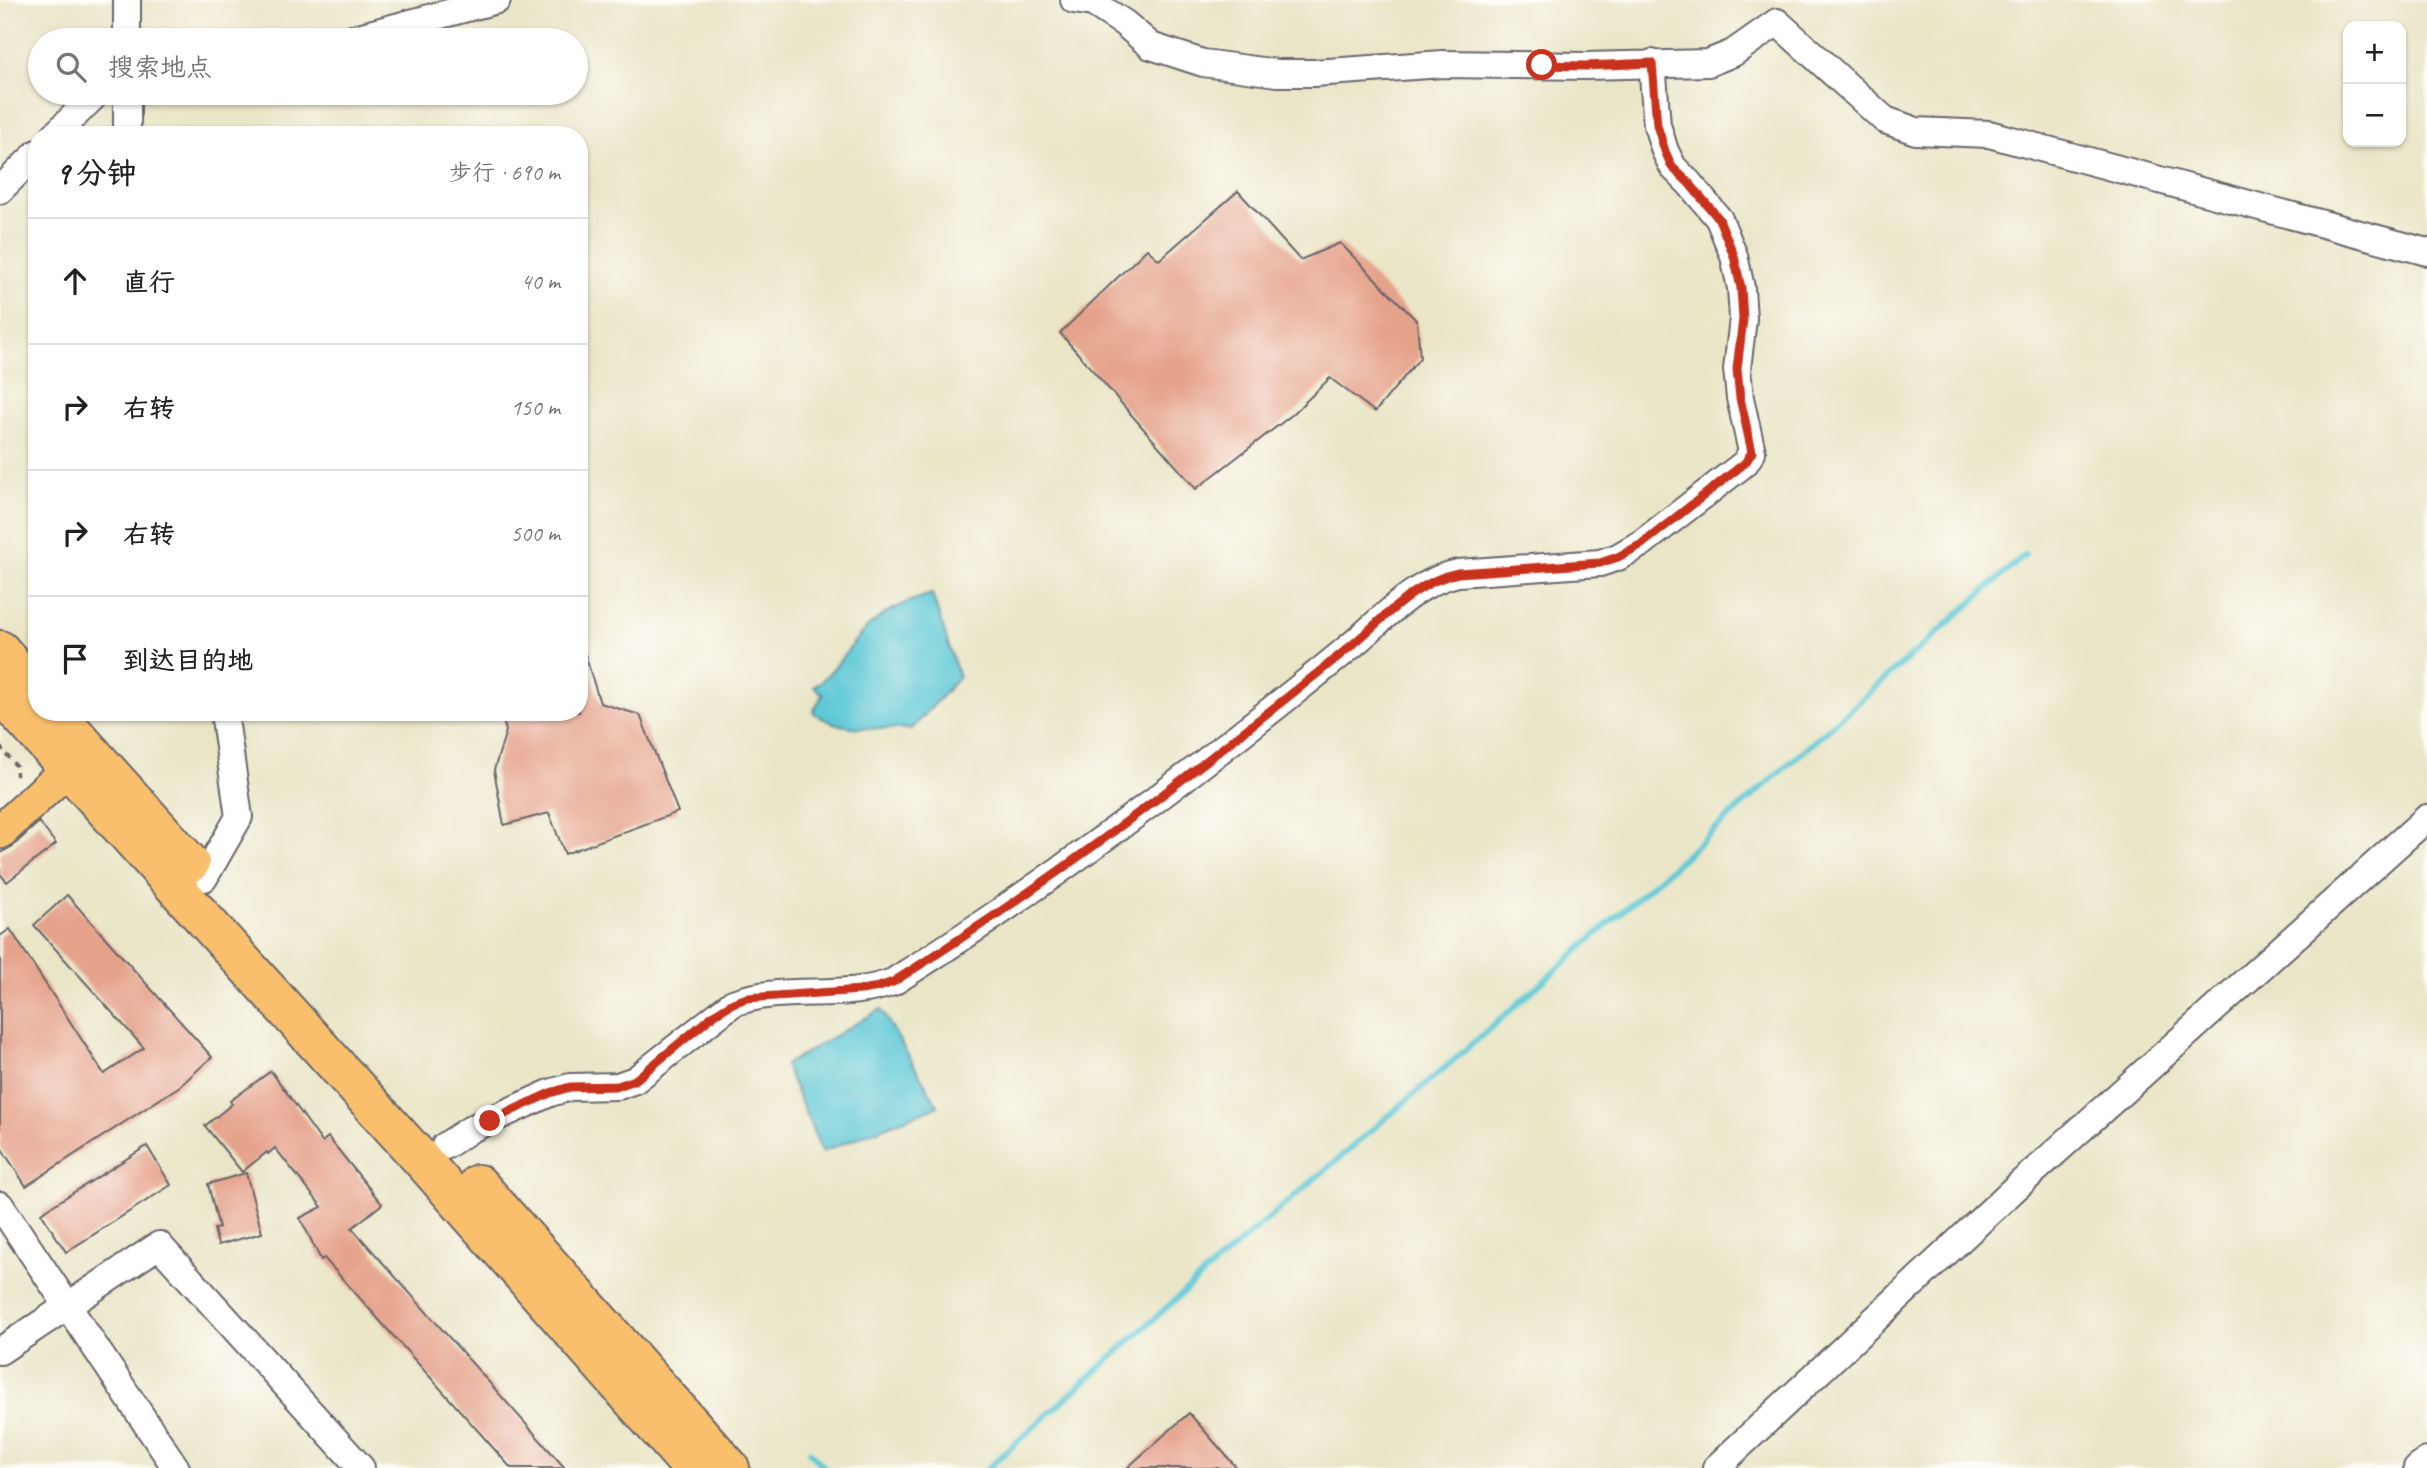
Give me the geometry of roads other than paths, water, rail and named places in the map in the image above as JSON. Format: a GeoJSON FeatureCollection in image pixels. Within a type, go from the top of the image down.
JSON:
{"type":"FeatureCollection","features":[{"type":"Feature","properties":{"kind":"highway"},"geometry":{"type":"LineString","coordinates":[[0,650],[28,682]]}},
{"type":"Feature","properties":{"kind":"highway"},"geometry":{"type":"LineString","coordinates":[[0,693],[28,717]]}},
{"type":"Feature","properties":{"kind":"highway"},"geometry":{"type":"LineString","coordinates":[[33,721],[75,756],[204,878],[730,1468]]}},
{"type":"Feature","properties":{"kind":"highway"},"geometry":{"type":"LineString","coordinates":[[59,721],[75,756],[428,1167],[692,1468]]}},
{"type":"Feature","properties":{"kind":"main road"},"geometry":{"type":"LineString","coordinates":[[0,814],[75,756]]}},
{"type":"Feature","properties":{"kind":"main road"},"geometry":{"type":"LineString","coordinates":[[0,832],[75,756]]}},
{"type":"Feature","properties":{"kind":"street"},"geometry":{"type":"LineString","coordinates":[[127,0],[127,28]]}},
{"type":"Feature","properties":{"kind":"street"},"geometry":{"type":"LineString","coordinates":[[391,28],[496,0]]}},
{"type":"Feature","properties":{"kind":"street"},"geometry":{"type":"LineString","coordinates":[[1074,0],[1093,3],[1152,46],[1203,63],[1277,73],[1443,64],[1585,66],[1709,63],[1721,59],[1777,22],[1885,120],[1916,131],[1989,134],[2427,252]]}},
{"type":"Feature","properties":{"kind":"street"},"geometry":{"type":"LineString","coordinates":[[445,1146],[471,1129],[550,1093],[570,1087],[618,1086],[635,1080],[733,1003],[769,995],[861,990],[893,982],[1036,889],[1349,649],[1423,586],[1440,577],[1458,573],[1600,563],[1618,557],[1642,544],[1745,463],[1752,452],[1738,379],[1743,319],[1741,288],[1734,256],[1719,219],[1672,167],[1665,151],[1657,125],[1652,63]]}},
{"type":"Feature","properties":{"kind":"street"},"geometry":{"type":"LineString","coordinates":[[64,126],[85,105]]}},
{"type":"Feature","properties":{"kind":"street"},"geometry":{"type":"LineString","coordinates":[[127,105],[127,126]]}},
{"type":"Feature","properties":{"kind":"street"},"geometry":{"type":"LineString","coordinates":[[0,190],[28,162]]}},
{"type":"Feature","properties":{"kind":"street"},"geometry":{"type":"LineString","coordinates":[[204,878],[239,817],[225,721]]}},
{"type":"Feature","properties":{"kind":"street"},"geometry":{"type":"LineString","coordinates":[[1716,1468],[2022,1182],[2427,818]]}},
{"type":"Feature","properties":{"kind":"street"},"geometry":{"type":"LineString","coordinates":[[0,1205],[176,1468]]}},
{"type":"Feature","properties":{"kind":"street"},"geometry":{"type":"LineString","coordinates":[[0,1351],[159,1245],[361,1468]]}},
{"type":"Feature","properties":{"kind":"street"},"geometry":{"type":"LineString","coordinates":[[2417,1468],[2427,1461]]}},
{"type":"Feature","properties":{"kind":"water"},"geometry":{"type":"Polygon","coordinates":[[[932,594],[959,677],[912,729],[847,726],[823,719],[813,712],[823,694],[814,687],[868,627],[894,609],[932,594]]]}},
{"type":"Feature","properties":{"kind":"water"},"geometry":{"type":"Polygon","coordinates":[[[881,1009],[938,1106],[822,1152],[785,1065],[881,1009]]]}},
{"type":"Feature","properties":{"kind":"waterway"},"geometry":{"type":"LineString","coordinates":[[988,1468],[1214,1265],[1462,1053],[2025,555]]}},
{"type":"Feature","properties":{"kind":"waterway"},"geometry":{"type":"LineString","coordinates":[[810,1452],[825,1468]]}}]}
